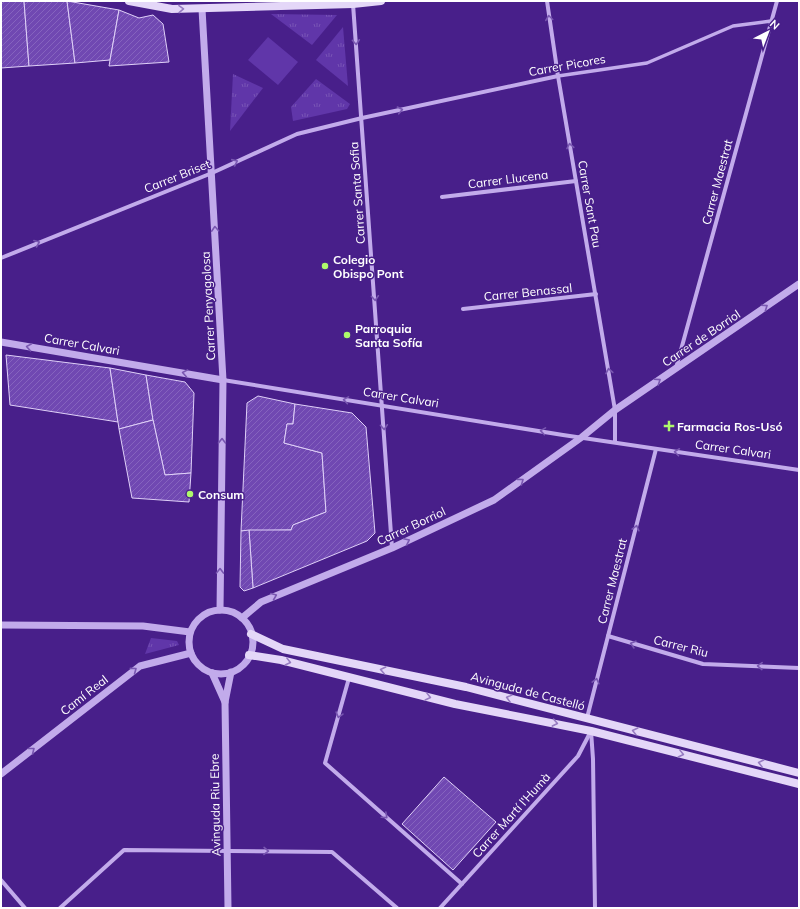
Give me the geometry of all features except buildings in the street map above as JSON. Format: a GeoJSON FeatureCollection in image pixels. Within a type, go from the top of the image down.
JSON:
{"type":"FeatureCollection","features":[{"type":"Feature","properties":{"kind":"main road"},"geometry":{"type":"LineString","coordinates":[[129,1],[172,9],[202,5],[353,4],[381,1]]}},
{"type":"Feature","properties":{"kind":"main road","name":"Avinguda de Castelló"},"geometry":{"type":"LineString","coordinates":[[252,634],[283,649],[466,687],[799,773]]}},
{"type":"Feature","properties":{"kind":"main road","name":"Avinguda de Castelló"},"geometry":{"type":"LineString","coordinates":[[250,656],[281,660],[455,704],[591,730],[799,784]]}},
{"type":"Feature","properties":{"kind":"street","name":"Carrer Sant Pau"},"geometry":{"type":"LineString","coordinates":[[547,1],[558,76],[615,410]]}},
{"type":"Feature","properties":{"kind":"street","name":"Carrer Maestrat"},"geometry":{"type":"LineString","coordinates":[[676,368],[777,1]]}},
{"type":"Feature","properties":{"kind":"street","name":"Carrer Santa Sofia"},"geometry":{"type":"LineString","coordinates":[[353,4],[383,405],[392,548]]}},
{"type":"Feature","properties":{"kind":"street","name":"Carrer Penyagolosa"},"geometry":{"type":"LineString","coordinates":[[202,5],[223,380],[220,610]]}},
{"type":"Feature","properties":{"kind":"street","name":"Carrer Picores"},"geometry":{"type":"LineString","coordinates":[[362,118],[558,76],[647,62],[733,26],[771,21]]}},
{"type":"Feature","properties":{"kind":"street","name":"Carrer Briset"},"geometry":{"type":"LineString","coordinates":[[1,258],[212,172],[297,134],[362,118]]}},
{"type":"Feature","properties":{"kind":"street","name":"Carrer Llucena"},"geometry":{"type":"LineString","coordinates":[[442,197],[576,181]]}},
{"type":"Feature","properties":{"kind":"street","name":"Carrer de Borriol"},"geometry":{"type":"LineString","coordinates":[[582,437],[615,410],[799,284]]}},
{"type":"Feature","properties":{"kind":"street","name":"Carrer Benassal"},"geometry":{"type":"LineString","coordinates":[[463,309],[596,294]]}},
{"type":"Feature","properties":{"kind":"street","name":"Carrer Calvari"},"geometry":{"type":"LineString","coordinates":[[1,342],[223,380],[799,470]]}},
{"type":"Feature","properties":{"kind":"street"},"geometry":{"type":"LineString","coordinates":[[615,410],[615,442]]}},
{"type":"Feature","properties":{"kind":"street","name":"Carrer Borriol"},"geometry":{"type":"LineString","coordinates":[[242,618],[261,602],[392,548],[494,500],[582,437]]}},
{"type":"Feature","properties":{"kind":"street","name":"Carrer Maestrat"},"geometry":{"type":"LineString","coordinates":[[587,719],[656,448]]}},
{"type":"Feature","properties":{"kind":"street"},"geometry":{"type":"LineString","coordinates":[[220,610],[228,611],[242,618],[252,634],[250,656],[238,668],[231,672],[212,672],[203,668],[191,653],[189,642],[190,632],[195,623],[202,616],[210,612],[220,610]]}},
{"type":"Feature","properties":{"kind":"street"},"geometry":{"type":"LineString","coordinates":[[1,625],[144,626],[190,632]]}},
{"type":"Feature","properties":{"kind":"street","name":"Carrer Riu"},"geometry":{"type":"LineString","coordinates":[[608,636],[703,664],[799,668]]}},
{"type":"Feature","properties":{"kind":"street","name":"Camí Real"},"geometry":{"type":"LineString","coordinates":[[1,774],[140,666],[191,653]]}},
{"type":"Feature","properties":{"kind":"street","name":"Avinguda Riu Ebre"},"geometry":{"type":"LineString","coordinates":[[212,672],[225,702]]}},
{"type":"Feature","properties":{"kind":"street","name":"Avinguda Riu Ebre"},"geometry":{"type":"LineString","coordinates":[[228,908],[225,702],[231,672]]}},
{"type":"Feature","properties":{"kind":"street"},"geometry":{"type":"LineString","coordinates":[[350,677],[325,763],[462,884]]}},
{"type":"Feature","properties":{"kind":"street"},"geometry":{"type":"LineString","coordinates":[[591,730],[593,760],[595,908]]}},
{"type":"Feature","properties":{"kind":"street","name":"Carrer Martí l'Humà"},"geometry":{"type":"LineString","coordinates":[[440,908],[578,756],[591,730]]}},
{"type":"Feature","properties":{"kind":"street"},"geometry":{"type":"LineString","coordinates":[[60,908],[124,850],[332,852],[397,908]]}},
{"type":"Feature","properties":{"kind":"street"},"geometry":{"type":"LineString","coordinates":[[1,880],[25,908]]}},
{"type":"Feature","properties":{"kind":"green space"},"geometry":{"type":"Polygon","coordinates":[[[271,14],[337,15],[312,45],[271,14]]]}},
{"type":"Feature","properties":{"kind":"green space"},"geometry":{"type":"Polygon","coordinates":[[[343,27],[348,86],[316,60],[343,27]]]}},
{"type":"Feature","properties":{"kind":"green space"},"geometry":{"type":"Polygon","coordinates":[[[268,37],[298,62],[278,85],[248,60],[268,37]]]}},
{"type":"Feature","properties":{"kind":"green space"},"geometry":{"type":"Polygon","coordinates":[[[233,74],[263,88],[230,131],[233,74]]]}},
{"type":"Feature","properties":{"kind":"green space"},"geometry":{"type":"Polygon","coordinates":[[[316,79],[350,104],[347,109],[293,121],[291,107],[316,79]]]}},
{"type":"Feature","properties":{"kind":"green space"},"geometry":{"type":"Polygon","coordinates":[[[151,638],[177,641],[179,645],[145,654],[151,638]]]}},
{"type":"Feature","properties":{"kind":"place","name":"Colegio Obispo Pont"},"geometry":{"type":"Point","coordinates":[325,266]}},
{"type":"Feature","properties":{"kind":"place","name":"Parroquia Santa Sofía"},"geometry":{"type":"Point","coordinates":[347,335]}},
{"type":"Feature","properties":{"kind":"place","name":"Farmacia Ros-Usó"},"geometry":{"type":"Point","coordinates":[669,426]}},
{"type":"Feature","properties":{"kind":"place","name":"Consum"},"geometry":{"type":"Point","coordinates":[190,494]}}]}
